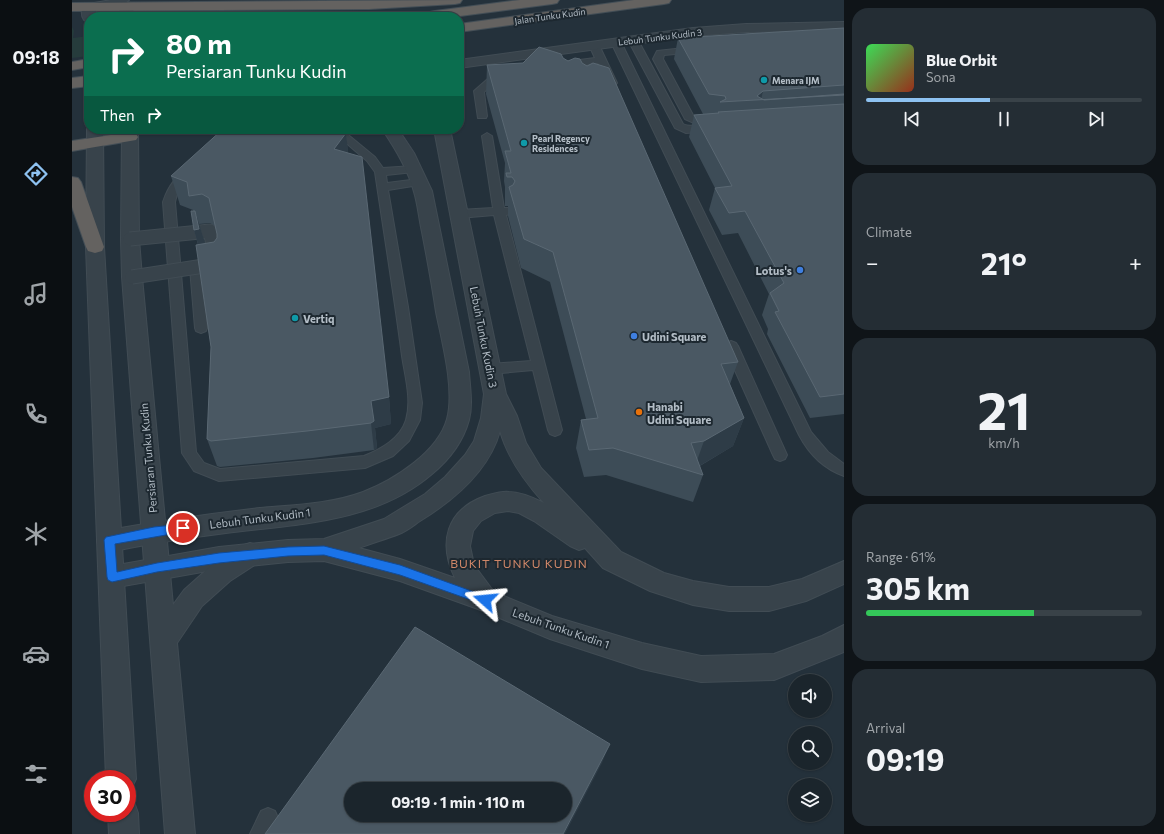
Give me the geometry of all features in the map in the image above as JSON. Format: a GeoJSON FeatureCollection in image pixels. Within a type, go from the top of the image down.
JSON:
{"type":"FeatureCollection","features":[{"type":"Feature","properties":{"kind":"highway"},"geometry":{"type":"LineString","coordinates":[[72,7],[89,12],[126,8],[224,5],[409,5],[455,0]]}},
{"type":"Feature","properties":{"kind":"highway","name":"Jalan Tunku Kudin"},"geometry":{"type":"LineString","coordinates":[[460,12],[552,0]]}},
{"type":"Feature","properties":{"kind":"highway","name":"Jalan Tunku Kudin"},"geometry":{"type":"LineString","coordinates":[[464,27],[664,0]]}},
{"type":"Feature","properties":{"kind":"highway"},"geometry":{"type":"LineString","coordinates":[[72,66],[84,64]]}},
{"type":"Feature","properties":{"kind":"highway"},"geometry":{"type":"LineString","coordinates":[[72,83],[84,82]]}},
{"type":"Feature","properties":{"kind":"highway"},"geometry":{"type":"LineString","coordinates":[[72,146],[95,136],[118,134]]}},
{"type":"Feature","properties":{"kind":"highway"},"geometry":{"type":"LineString","coordinates":[[72,182],[95,247]]}},
{"type":"Feature","properties":{"kind":"street","name":"Lebuh Tunku Kudin 3"},"geometry":{"type":"LineString","coordinates":[[464,63],[616,42],[746,28],[844,26]]}},
{"type":"Feature","properties":{"kind":"street","name":"Lebuh Tunku Kudin 3"},"geometry":{"type":"LineString","coordinates":[[464,67],[478,62]]}},
{"type":"Feature","properties":{"kind":"street","name":"Persiaran Tunku Kudin"},"geometry":{"type":"LineString","coordinates":[[130,134],[130,239],[132,277],[180,834]]}},
{"type":"Feature","properties":{"kind":"street"},"geometry":{"type":"LineString","coordinates":[[393,134],[406,153],[417,176]]}},
{"type":"Feature","properties":{"kind":"street","name":"Lebuh Tunku Kudin 3"},"geometry":{"type":"LineString","coordinates":[[324,550],[392,526],[433,501],[453,484],[473,462],[485,444],[492,418],[495,394],[443,134]]}},
{"type":"Feature","properties":{"kind":"street"},"geometry":{"type":"LineString","coordinates":[[95,136],[95,247],[121,770]]}},
{"type":"Feature","properties":{"kind":"street","name":"Lebuh Tunku Kudin 1"},"geometry":{"type":"LineString","coordinates":[[110,540],[154,532],[315,512],[357,504],[391,490],[426,467],[449,441],[458,421],[460,402],[458,372],[425,201],[417,176]]}},
{"type":"Feature","properties":{"kind":"street"},"geometry":{"type":"LineString","coordinates":[[495,394],[506,416],[515,445],[533,475],[612,560]]}},
{"type":"Feature","properties":{"kind":"street"},"geometry":{"type":"LineString","coordinates":[[485,600],[464,572],[459,554],[458,541],[461,527],[472,513],[492,503],[506,501],[519,503],[540,513],[612,560],[659,583],[693,593],[729,599],[769,599],[806,590],[844,572]]}},
{"type":"Feature","properties":{"kind":"street","name":"Lebuh Tunku Kudin 1"},"geometry":{"type":"LineString","coordinates":[[112,577],[157,568],[250,554],[324,550],[400,570],[485,600],[558,629],[642,656],[701,669],[774,667],[831,645],[844,637]]}},
{"type":"Feature","properties":{"kind":"street"},"geometry":{"type":"LineString","coordinates":[[163,641],[193,598],[221,573],[250,554]]}},
{"type":"Feature","properties":{"kind":"street"},"geometry":{"type":"LineString","coordinates":[[123,822],[124,834]]}},
{"type":"Feature","properties":{"kind":"lane"},"geometry":{"type":"LineString","coordinates":[[650,38],[660,53]]}},
{"type":"Feature","properties":{"kind":"lane"},"geometry":{"type":"LineString","coordinates":[[633,40],[679,126],[690,130],[724,124],[694,120],[689,117],[658,59],[660,53]]}},
{"type":"Feature","properties":{"kind":"lane"},"geometry":{"type":"LineString","coordinates":[[616,42],[806,435],[817,452],[834,467],[844,470]]}},
{"type":"Feature","properties":{"kind":"lane"},"geometry":{"type":"LineString","coordinates":[[594,45],[616,94]]}},
{"type":"Feature","properties":{"kind":"lane"},"geometry":{"type":"LineString","coordinates":[[660,53],[705,49]]}},
{"type":"Feature","properties":{"kind":"lane"},"geometry":{"type":"LineString","coordinates":[[557,68],[574,67],[601,60]]}},
{"type":"Feature","properties":{"kind":"lane"},"geometry":{"type":"LineString","coordinates":[[482,116],[479,91],[493,79],[508,74]]}},
{"type":"Feature","properties":{"kind":"lane"},"geometry":{"type":"LineString","coordinates":[[199,164],[173,189],[169,202],[189,454],[199,467],[219,475],[365,462],[388,452],[404,437],[413,420],[415,403],[402,307],[380,172],[371,159],[341,134]]}},
{"type":"Feature","properties":{"kind":"lane"},"geometry":{"type":"LineString","coordinates":[[487,136],[538,365],[555,430]]}},
{"type":"Feature","properties":{"kind":"lane"},"geometry":{"type":"LineString","coordinates":[[380,172],[417,176]]}},
{"type":"Feature","properties":{"kind":"lane"},"geometry":{"type":"LineString","coordinates":[[382,187],[417,176]]}},
{"type":"Feature","properties":{"kind":"lane"},"geometry":{"type":"LineString","coordinates":[[459,214],[503,211]]}},
{"type":"Feature","properties":{"kind":"lane"},"geometry":{"type":"LineString","coordinates":[[130,239],[210,231],[217,264],[132,277]]}},
{"type":"Feature","properties":{"kind":"lane"},"geometry":{"type":"LineString","coordinates":[[196,268],[201,328]]}},
{"type":"Feature","properties":{"kind":"lane"},"geometry":{"type":"LineString","coordinates":[[727,339],[780,455]]}},
{"type":"Feature","properties":{"kind":"lane"},"geometry":{"type":"LineString","coordinates":[[490,369],[538,365]]}},
{"type":"Feature","properties":{"kind":"green space"},"geometry":{"type":"Polygon","coordinates":[[[209,11],[274,12],[182,12],[209,11]]]}},
{"type":"Feature","properties":{"kind":"green space"},"geometry":{"type":"Polygon","coordinates":[[[419,11],[411,12],[379,12],[419,11]]]}},
{"type":"Feature","properties":{"kind":"green space"},"geometry":{"type":"Polygon","coordinates":[[[72,27],[74,31],[73,38],[84,37],[84,57],[72,58],[72,27]]]}},
{"type":"Feature","properties":{"kind":"building","name":"Menara IJM"},"geometry":{"type":"Polygon","coordinates":[[[844,28],[844,85],[763,91],[757,96],[763,100],[720,102],[726,99],[725,96],[709,94],[678,38],[844,28]]]}},
{"type":"Feature","properties":{"kind":"building","name":"Udini Square"},"geometry":{"type":"Polygon","coordinates":[[[539,47],[561,54],[563,58],[568,61],[575,58],[580,59],[582,63],[587,66],[593,63],[609,68],[738,362],[721,364],[744,418],[704,441],[691,443],[703,475],[613,448],[589,450],[581,420],[598,418],[553,252],[524,239],[509,187],[513,185],[515,181],[512,177],[507,177],[506,173],[511,173],[505,151],[511,151],[487,65],[523,63],[539,47]]]}},
{"type":"Feature","properties":{"kind":"building"},"geometry":{"type":"Polygon","coordinates":[[[844,94],[844,95],[790,98],[844,94]]]}},
{"type":"Feature","properties":{"kind":"building","name":"Lotus's"},"geometry":{"type":"Polygon","coordinates":[[[844,104],[844,394],[820,397],[775,312],[779,311],[770,293],[784,283],[745,211],[729,213],[715,188],[732,186],[694,115],[719,113],[718,112],[844,104]]]}},
{"type":"Feature","properties":{"kind":"building","name":"Vertiq"},"geometry":{"type":"Polygon","coordinates":[[[217,134],[345,134],[334,149],[362,157],[389,397],[371,401],[374,421],[371,423],[307,431],[211,441],[207,439],[211,347],[196,245],[214,242],[217,238],[217,234],[209,198],[202,194],[189,196],[187,182],[171,176],[217,134]]]}},
{"type":"Feature","properties":{"kind":"building"},"geometry":{"type":"Polygon","coordinates":[[[191,211],[195,211],[199,229],[194,230],[191,211]]]}},
{"type":"Feature","properties":{"kind":"building"},"geometry":{"type":"Polygon","coordinates":[[[415,627],[610,744],[572,817],[572,782],[344,782],[344,822],[569,822],[563,834],[265,834],[415,627]]]}},
{"type":"Feature","properties":{"kind":"place","name":"Menara IJM"},"geometry":{"type":"Point","coordinates":[764,80]}},
{"type":"Feature","properties":{"kind":"place","name":"Pearl Regency Residences"},"geometry":{"type":"Point","coordinates":[524,143]}},
{"type":"Feature","properties":{"kind":"place","name":"Lotus's"},"geometry":{"type":"Point","coordinates":[800,270]}},
{"type":"Feature","properties":{"kind":"place","name":"Vertiq"},"geometry":{"type":"Point","coordinates":[295,318]}},
{"type":"Feature","properties":{"kind":"place","name":"Udini Square"},"geometry":{"type":"Point","coordinates":[634,336]}},
{"type":"Feature","properties":{"kind":"place","name":"Hanabi Udini Square"},"geometry":{"type":"Point","coordinates":[639,412]}},
{"type":"Feature","properties":{"kind":"district","name":"BUKIT TUNKU KUDIN"},"geometry":{"type":"Point","coordinates":[519,563]}},
{"type":"Feature","properties":{"kind":"route"},"geometry":{"type":"LineString","coordinates":[[183,528],[110,540],[112,577],[157,568],[250,554],[324,550],[400,570],[453,590],[485,600]]}}]}
